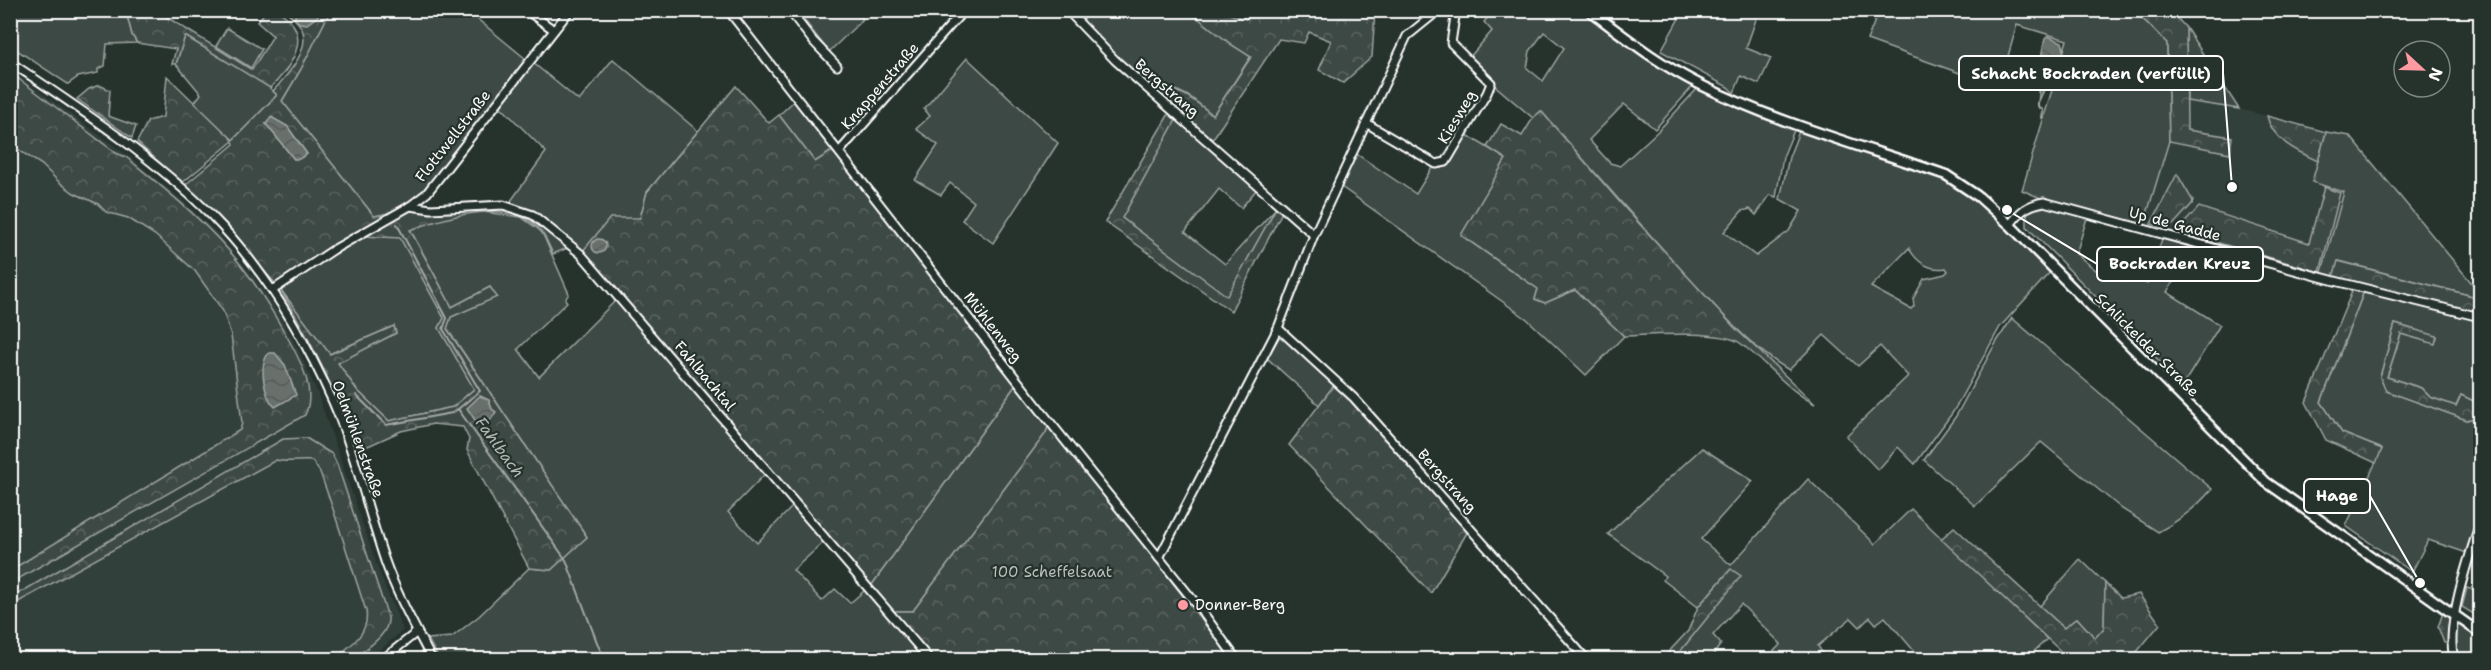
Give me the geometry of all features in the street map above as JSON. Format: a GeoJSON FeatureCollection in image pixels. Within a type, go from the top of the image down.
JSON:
{"type":"FeatureCollection","features":[{"type":"Feature","properties":{"kind":"main road","name":"Schlickelder Straße"},"geometry":{"type":"LineString","coordinates":[[1589,10],[1644,51],[1702,86],[1778,119],[1946,176],[1979,197],[2010,225],[2266,482],[2481,633]]}},
{"type":"Feature","properties":{"kind":"street"},"geometry":{"type":"LineString","coordinates":[[526,10],[554,30]]}},
{"type":"Feature","properties":{"kind":"street","name":"Flottwellstraße"},"geometry":{"type":"LineString","coordinates":[[273,290],[333,250],[410,206],[427,193],[570,10]]}},
{"type":"Feature","properties":{"kind":"street","name":"Mühlenweg"},"geometry":{"type":"LineString","coordinates":[[728,10],[1237,660]]}},
{"type":"Feature","properties":{"kind":"street"},"geometry":{"type":"LineString","coordinates":[[789,10],[813,41],[837,66]]}},
{"type":"Feature","properties":{"kind":"street","name":"Knappenstraße"},"geometry":{"type":"LineString","coordinates":[[840,151],[964,10]]}},
{"type":"Feature","properties":{"kind":"street","name":"Bergstrang"},"geometry":{"type":"LineString","coordinates":[[1066,10],[1115,60],[1314,236]]}},
{"type":"Feature","properties":{"kind":"street"},"geometry":{"type":"LineString","coordinates":[[1159,558],[1278,328],[1314,236],[1407,36],[1439,10]]}},
{"type":"Feature","properties":{"kind":"street","name":"Kiesweg"},"geometry":{"type":"LineString","coordinates":[[1366,123],[1436,164],[1446,162],[1487,93],[1491,82],[1451,43],[1456,10]]}},
{"type":"Feature","properties":{"kind":"street","name":"Oelmühlenstraße"},"geometry":{"type":"LineString","coordinates":[[10,62],[98,122],[175,181],[224,229],[273,290],[304,342],[334,404],[386,564],[432,660]]}},
{"type":"Feature","properties":{"kind":"street","name":"Up de Gadde"},"geometry":{"type":"LineString","coordinates":[[2010,225],[2020,211],[2031,204],[2044,202],[2335,281],[2481,317]]}},
{"type":"Feature","properties":{"kind":"street","name":"Fahlbachtal"},"geometry":{"type":"LineString","coordinates":[[410,206],[431,209],[503,205],[533,215],[581,254],[930,660]]}},
{"type":"Feature","properties":{"kind":"street","name":"Bergstrang"},"geometry":{"type":"LineString","coordinates":[[1278,328],[1354,398],[1587,660]]}},
{"type":"Feature","properties":{"kind":"street"},"geometry":{"type":"LineString","coordinates":[[2455,660],[2450,646],[2453,615],[2481,523]]}},
{"type":"Feature","properties":{"kind":"street"},"geometry":{"type":"LineString","coordinates":[[382,660],[417,632]]}},
{"type":"Feature","properties":{"kind":"shaded area"},"geometry":{"type":"Polygon","coordinates":[[[10,70],[131,158],[183,201],[220,236],[254,277],[278,312],[316,389],[380,574],[403,630],[370,659],[11,659],[10,70]]]}},
{"type":"Feature","properties":{"kind":"shaded area"},"geometry":{"type":"Polygon","coordinates":[[[2187,101],[2238,109],[2267,116],[2283,141],[2318,161],[2313,182],[2344,191],[2321,275],[2230,248],[2143,227],[2169,141],[2230,153],[2232,137],[2187,130],[2187,101]],[[2177,175],[2187,210],[2193,200],[2177,175]],[[2340,193],[2309,243],[2199,207],[2177,231],[2319,272],[2340,193]]]}},
{"type":"Feature","properties":{"kind":"green space"},"geometry":{"type":"Polygon","coordinates":[[[10,11],[126,11],[132,35],[137,43],[107,44],[105,66],[98,69],[98,73],[78,77],[68,84],[11,46],[10,11]]]}},
{"type":"Feature","properties":{"kind":"green space"},"geometry":{"type":"Polygon","coordinates":[[[126,11],[157,11],[252,70],[273,36],[257,22],[266,11],[277,11],[291,22],[296,30],[297,48],[289,66],[270,88],[185,36],[176,64],[172,64],[176,49],[137,43],[132,35],[126,11]]]}},
{"type":"Feature","properties":{"kind":"green space"},"geometry":{"type":"Polygon","coordinates":[[[286,11],[318,16],[320,11],[330,11],[282,101],[374,216],[390,214],[277,285],[185,185],[234,144],[233,141],[182,183],[137,142],[148,121],[163,117],[167,76],[233,140],[277,95],[273,91],[296,63],[300,54],[304,37],[302,29],[286,11]],[[266,124],[294,159],[307,154],[287,126],[266,124]]]}},
{"type":"Feature","properties":{"kind":"green space"},"geometry":{"type":"Polygon","coordinates":[[[330,11],[471,11],[470,13],[526,59],[430,184],[405,205],[390,212],[374,216],[282,101],[330,11]]]}},
{"type":"Feature","properties":{"kind":"green space"},"geometry":{"type":"Polygon","coordinates":[[[806,11],[855,11],[863,19],[829,52],[801,16],[806,11]]]}},
{"type":"Feature","properties":{"kind":"green space"},"geometry":{"type":"Polygon","coordinates":[[[1090,11],[1189,11],[1232,45],[1251,56],[1213,115],[1190,97],[1176,90],[1153,88],[1117,58],[1082,22],[1090,11]]]}},
{"type":"Feature","properties":{"kind":"green space"},"geometry":{"type":"Polygon","coordinates":[[[1189,11],[1219,11],[1246,19],[1251,11],[1375,11],[1372,57],[1343,83],[1319,70],[1331,41],[1309,32],[1304,43],[1279,39],[1212,140],[1153,88],[1180,93],[1213,115],[1251,57],[1189,11]]]}},
{"type":"Feature","properties":{"kind":"green space"},"geometry":{"type":"Polygon","coordinates":[[[1493,11],[1581,11],[1641,54],[1694,85],[1655,129],[1624,104],[1589,140],[1610,163],[1620,166],[1658,131],[1698,88],[1795,128],[1783,157],[1776,197],[1770,195],[1756,215],[1750,209],[1742,211],[1724,232],[1756,256],[1789,231],[1801,211],[1780,199],[1789,157],[1800,129],[1945,178],[1979,200],[2051,271],[2000,327],[1953,412],[1915,464],[1898,447],[1878,470],[1846,436],[1908,376],[1880,346],[1858,366],[1824,335],[1789,370],[1761,351],[1688,277],[1541,111],[1533,118],[1493,84],[1469,58],[1492,31],[1484,22],[1493,11]],[[1544,32],[1530,51],[1527,68],[1543,81],[1564,48],[1544,32]],[[1909,248],[1871,287],[1911,309],[1914,306],[1913,299],[1924,279],[1945,274],[1948,271],[1946,268],[1929,267],[1915,257],[1909,248]]]}},
{"type":"Feature","properties":{"kind":"green space"},"geometry":{"type":"Polygon","coordinates":[[[1683,11],[1759,11],[1746,48],[1771,58],[1759,84],[1741,76],[1734,93],[1728,87],[1661,51],[1683,11]]]}},
{"type":"Feature","properties":{"kind":"green space"},"geometry":{"type":"Polygon","coordinates":[[[1879,11],[2135,11],[2167,43],[2169,141],[2143,227],[2045,200],[2022,190],[2067,40],[2017,25],[1999,87],[1867,40],[1879,11]]]}},
{"type":"Feature","properties":{"kind":"green space"},"geometry":{"type":"Polygon","coordinates":[[[2135,11],[2171,11],[2186,28],[2187,130],[2232,137],[2230,153],[2169,141],[2167,43],[2135,11]]]}},
{"type":"Feature","properties":{"kind":"green space"},"geometry":{"type":"Polygon","coordinates":[[[227,28],[262,49],[251,68],[216,46],[227,28]]]}},
{"type":"Feature","properties":{"kind":"green space"},"geometry":{"type":"Polygon","coordinates":[[[2186,28],[2239,109],[2187,101],[2186,28]]]}},
{"type":"Feature","properties":{"kind":"green space"},"geometry":{"type":"Polygon","coordinates":[[[185,36],[267,85],[277,95],[233,140],[194,103],[201,94],[176,64],[185,36]]]}},
{"type":"Feature","properties":{"kind":"green space"},"geometry":{"type":"Polygon","coordinates":[[[967,58],[1058,143],[993,243],[962,220],[974,202],[950,183],[941,195],[915,180],[938,145],[916,129],[930,116],[924,109],[967,58]]]}},
{"type":"Feature","properties":{"kind":"green space"},"geometry":{"type":"Polygon","coordinates":[[[613,59],[698,131],[647,192],[640,218],[582,252],[508,205],[546,152],[498,104],[532,62],[579,101],[613,59]]]}},
{"type":"Feature","properties":{"kind":"green space"},"geometry":{"type":"Polygon","coordinates":[[[11,73],[116,153],[126,157],[186,208],[228,249],[260,292],[290,342],[303,368],[309,397],[305,415],[11,583],[11,570],[240,430],[242,423],[231,335],[223,311],[195,271],[155,235],[128,218],[106,212],[98,204],[74,193],[42,165],[11,145],[11,73]]]}},
{"type":"Feature","properties":{"kind":"green space"},"geometry":{"type":"Polygon","coordinates":[[[99,85],[110,90],[108,116],[136,126],[132,138],[77,99],[89,89],[99,85]]]}},
{"type":"Feature","properties":{"kind":"green space"},"geometry":{"type":"Polygon","coordinates":[[[736,86],[769,123],[779,115],[815,162],[835,149],[1017,383],[871,586],[582,252],[610,218],[640,218],[647,192],[736,86]]]}},
{"type":"Feature","properties":{"kind":"green space"},"geometry":{"type":"Polygon","coordinates":[[[796,99],[835,149],[815,162],[779,115],[796,99]]]}},
{"type":"Feature","properties":{"kind":"green space"},"geometry":{"type":"Polygon","coordinates":[[[1541,111],[1624,207],[1734,327],[1815,404],[1785,383],[1740,343],[1731,339],[1685,334],[1624,336],[1575,290],[1545,303],[1535,299],[1538,289],[1461,235],[1506,159],[1487,147],[1501,124],[1522,136],[1533,118],[1541,111]]]}},
{"type":"Feature","properties":{"kind":"green space"},"geometry":{"type":"Polygon","coordinates":[[[1170,112],[1177,118],[1122,218],[1227,296],[1276,208],[1282,212],[1231,311],[1105,222],[1170,112]]]}},
{"type":"Feature","properties":{"kind":"green space"},"geometry":{"type":"Polygon","coordinates":[[[2267,116],[2326,132],[2318,161],[2294,149],[2280,138],[2274,132],[2267,116]]]}},
{"type":"Feature","properties":{"kind":"green space"},"geometry":{"type":"Polygon","coordinates":[[[1177,118],[1257,189],[1241,208],[1219,189],[1185,232],[1225,264],[1276,208],[1227,297],[1122,218],[1177,118]]]}},
{"type":"Feature","properties":{"kind":"green space"},"geometry":{"type":"Polygon","coordinates":[[[2326,132],[2350,136],[2480,293],[2480,298],[2339,261],[2333,277],[2321,275],[2344,192],[2312,182],[2326,132]]]}},
{"type":"Feature","properties":{"kind":"green space"},"geometry":{"type":"Polygon","coordinates":[[[1467,135],[1506,159],[1462,236],[1538,289],[1535,299],[1545,303],[1575,290],[1624,336],[1586,375],[1527,319],[1340,186],[1355,153],[1416,194],[1433,166],[1437,168],[1448,165],[1467,135]]]}},
{"type":"Feature","properties":{"kind":"green space"},"geometry":{"type":"Polygon","coordinates":[[[2177,174],[2193,201],[2192,204],[2173,225],[2166,228],[2151,224],[2177,174]]]}},
{"type":"Feature","properties":{"kind":"green space"},"geometry":{"type":"Polygon","coordinates":[[[2324,187],[2340,193],[2320,272],[2177,231],[2199,207],[2309,243],[2324,187]]]}},
{"type":"Feature","properties":{"kind":"green space"},"geometry":{"type":"Polygon","coordinates":[[[2044,204],[2087,218],[2076,254],[2096,270],[2126,282],[2136,278],[2147,284],[2162,239],[2194,248],[2167,292],[2220,325],[2183,385],[2027,227],[2027,211],[2044,204]]]}},
{"type":"Feature","properties":{"kind":"green space"},"geometry":{"type":"Polygon","coordinates":[[[503,207],[530,216],[570,247],[553,254],[544,235],[530,221],[498,212],[460,215],[410,230],[452,307],[490,287],[497,297],[451,317],[447,329],[587,537],[551,570],[529,568],[467,450],[469,439],[463,427],[433,424],[401,431],[357,451],[323,368],[280,289],[330,354],[394,326],[396,333],[338,363],[357,390],[389,421],[453,407],[474,389],[439,328],[444,318],[400,238],[362,236],[410,208],[503,207]]]}},
{"type":"Feature","properties":{"kind":"green space"},"geometry":{"type":"Polygon","coordinates":[[[476,211],[521,217],[542,232],[569,294],[565,299],[567,302],[518,349],[539,377],[617,299],[747,451],[764,475],[728,512],[757,543],[792,507],[824,542],[793,570],[822,601],[835,589],[850,603],[865,590],[926,659],[439,659],[428,639],[452,637],[479,616],[529,568],[551,570],[587,537],[447,328],[451,317],[496,297],[490,287],[452,307],[410,229],[445,217],[476,211]]]}},
{"type":"Feature","properties":{"kind":"green space"},"geometry":{"type":"Polygon","coordinates":[[[362,236],[400,237],[444,318],[439,328],[474,389],[453,407],[389,421],[357,390],[337,362],[396,333],[394,326],[329,354],[280,289],[332,252],[362,236]]]}},
{"type":"Feature","properties":{"kind":"green space"},"geometry":{"type":"Polygon","coordinates":[[[2338,261],[2480,298],[2480,315],[2333,277],[2338,261]]]}},
{"type":"Feature","properties":{"kind":"green space"},"geometry":{"type":"Polygon","coordinates":[[[2353,289],[2364,291],[2321,402],[2342,433],[2382,449],[2376,463],[2326,440],[2306,402],[2353,289]]]}},
{"type":"Feature","properties":{"kind":"green space"},"geometry":{"type":"Polygon","coordinates":[[[2364,291],[2480,319],[2480,404],[2461,395],[2457,407],[2430,397],[2421,388],[2387,377],[2401,334],[2435,343],[2437,337],[2395,324],[2380,377],[2386,391],[2467,420],[2480,416],[2480,514],[2467,553],[2428,540],[2412,572],[2346,526],[2382,449],[2342,433],[2321,402],[2364,291]]]}},
{"type":"Feature","properties":{"kind":"green space"},"geometry":{"type":"Polygon","coordinates":[[[2012,318],[2212,489],[2206,496],[2187,513],[2158,532],[2122,509],[2041,442],[1975,506],[1924,460],[1956,416],[2012,318]]]}},
{"type":"Feature","properties":{"kind":"green space"},"geometry":{"type":"Polygon","coordinates":[[[2395,324],[2437,336],[2435,344],[2401,334],[2387,377],[2421,388],[2430,397],[2456,406],[2461,395],[2480,404],[2480,416],[2467,420],[2386,391],[2380,377],[2395,324]]]}},
{"type":"Feature","properties":{"kind":"green space"},"geometry":{"type":"Polygon","coordinates":[[[1281,334],[1334,385],[1319,405],[1267,358],[1281,334]]]}},
{"type":"Feature","properties":{"kind":"green space"},"geometry":{"type":"Polygon","coordinates":[[[1017,383],[1049,424],[1046,433],[913,611],[892,611],[871,586],[1017,383]]]}},
{"type":"Feature","properties":{"kind":"green space"},"geometry":{"type":"Polygon","coordinates":[[[1334,385],[1353,402],[1468,531],[1431,593],[1289,445],[1334,385]]]}},
{"type":"Feature","properties":{"kind":"green space","name":"100 Scheffelsaat"},"geometry":{"type":"Polygon","coordinates":[[[1049,424],[1232,659],[933,659],[892,611],[913,611],[1046,433],[1049,424]]]}},
{"type":"Feature","properties":{"kind":"green space"},"geometry":{"type":"Polygon","coordinates":[[[306,438],[332,454],[337,464],[388,617],[388,624],[381,636],[353,659],[333,659],[352,645],[362,633],[365,627],[366,611],[320,472],[312,461],[276,460],[11,606],[11,598],[283,439],[306,438]]]}},
{"type":"Feature","properties":{"kind":"green space"},"geometry":{"type":"Polygon","coordinates":[[[1702,448],[1753,481],[1701,539],[1731,565],[1808,479],[1875,544],[1911,509],[2047,639],[2026,659],[1921,659],[1885,617],[1876,624],[1870,617],[1860,627],[1851,618],[1818,646],[1826,659],[1766,659],[1781,644],[1741,604],[1713,635],[1721,644],[1710,659],[1674,659],[1740,576],[1730,570],[1698,607],[1663,580],[1665,576],[1608,534],[1702,448]]]}},
{"type":"Feature","properties":{"kind":"green space"},"geometry":{"type":"Polygon","coordinates":[[[1954,527],[2064,628],[2077,618],[2095,638],[2104,628],[2105,583],[2121,598],[2139,594],[2160,624],[2136,653],[2140,659],[2069,659],[1941,539],[1954,527]]]}},
{"type":"Feature","properties":{"kind":"green space"},"geometry":{"type":"Polygon","coordinates":[[[2080,559],[2105,583],[2104,628],[2095,638],[2077,618],[2064,628],[2040,606],[2080,559]]]}},
{"type":"Feature","properties":{"kind":"green space"},"geometry":{"type":"Polygon","coordinates":[[[1731,569],[1741,576],[1674,659],[1662,659],[1688,631],[1698,607],[1731,569]]]}},
{"type":"Feature","properties":{"kind":"green space"},"geometry":{"type":"Polygon","coordinates":[[[2467,588],[2480,592],[2480,618],[2462,607],[2467,588]]]}},
{"type":"Feature","properties":{"kind":"green space"},"geometry":{"type":"Polygon","coordinates":[[[2443,613],[2480,637],[2480,659],[2459,659],[2449,643],[2444,643],[2438,627],[2443,613]]]}},
{"type":"Feature","properties":{"kind":"water"},"geometry":{"type":"Polygon","coordinates":[[[295,10],[320,11],[318,16],[307,24],[295,19],[295,10]]]}},
{"type":"Feature","properties":{"kind":"water"},"geometry":{"type":"Polygon","coordinates":[[[2048,36],[2062,42],[2064,49],[2052,85],[2045,88],[2038,103],[2039,94],[2035,83],[2045,39],[2048,36]]]}},
{"type":"Feature","properties":{"kind":"water"},"geometry":{"type":"Polygon","coordinates":[[[271,117],[287,126],[307,154],[294,159],[266,124],[271,117]]]}},
{"type":"Feature","properties":{"kind":"water"},"geometry":{"type":"Polygon","coordinates":[[[596,239],[602,239],[606,246],[602,253],[596,253],[592,249],[592,243],[596,239]]]}},
{"type":"Feature","properties":{"kind":"water"},"geometry":{"type":"Polygon","coordinates":[[[269,353],[275,353],[285,365],[296,395],[275,407],[265,388],[263,372],[269,353]]]}},
{"type":"Feature","properties":{"kind":"water"},"geometry":{"type":"Polygon","coordinates":[[[480,396],[489,400],[492,409],[496,412],[487,425],[477,423],[467,408],[480,396]]]}},
{"type":"Feature","properties":{"kind":"waterway"},"geometry":{"type":"LineString","coordinates":[[2038,103],[2038,107],[2043,110],[2042,118]]}},
{"type":"Feature","properties":{"kind":"waterway","name":"Fahlbach"},"geometry":{"type":"LineString","coordinates":[[397,224],[447,318],[443,329],[480,391],[458,409],[566,560],[605,660]]}},
{"type":"Feature","properties":{"kind":"waterway"},"geometry":{"type":"LineString","coordinates":[[356,395],[386,425],[452,413],[458,409]]}},
{"type":"Feature","properties":{"kind":"place","name":"Schacht Bockraden (verfüllt)"},"geometry":{"type":"Point","coordinates":[2232,187]}},
{"type":"Feature","properties":{"kind":"place","name":"Bockraden Kreuz"},"geometry":{"type":"Point","coordinates":[2007,210]}},
{"type":"Feature","properties":{"kind":"place","name":"Hage"},"geometry":{"type":"Point","coordinates":[2420,583]}},
{"type":"Feature","properties":{"kind":"place","name":"Donner-Berg"},"geometry":{"type":"Point","coordinates":[1183,605]}}]}
